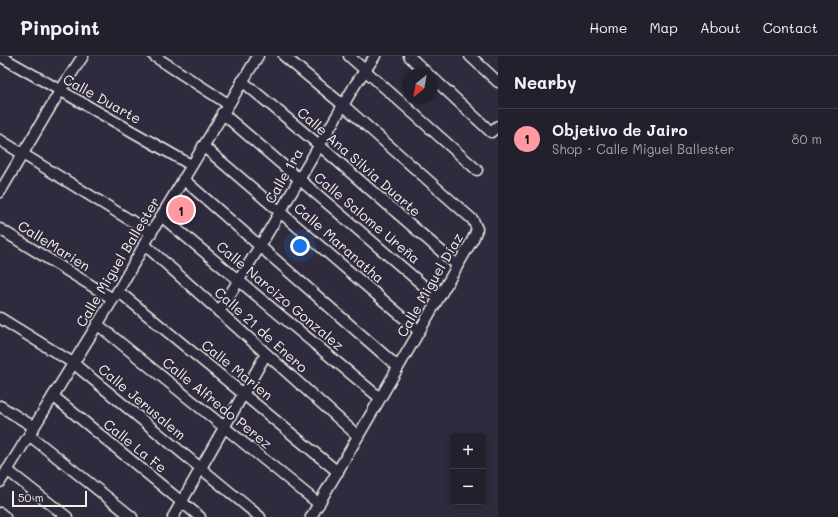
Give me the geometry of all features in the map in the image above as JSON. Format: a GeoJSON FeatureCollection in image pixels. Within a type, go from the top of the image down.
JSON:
{"type":"FeatureCollection","features":[{"type":"Feature","properties":{"kind":"street","name":"Calle Duarte"},"geometry":{"type":"LineString","coordinates":[[0,56],[191,165]]}},
{"type":"Feature","properties":{"kind":"street"},"geometry":{"type":"LineString","coordinates":[[0,192],[60,91],[83,56]]}},
{"type":"Feature","properties":{"kind":"street"},"geometry":{"type":"LineString","coordinates":[[154,56],[228,104]]}},
{"type":"Feature","properties":{"kind":"street","name":"Calle Miguel Ballester"},"geometry":{"type":"LineString","coordinates":[[0,482],[115,295],[222,113],[258,56]]}},
{"type":"Feature","properties":{"kind":"street","name":"Calle Miguel Díaz"},"geometry":{"type":"LineString","coordinates":[[284,56],[343,105],[473,220],[477,229],[473,239],[311,517]]}},
{"type":"Feature","properties":{"kind":"street"},"geometry":{"type":"LineString","coordinates":[[349,56],[477,170]]}},
{"type":"Feature","properties":{"kind":"street","name":"Calle 1ra"},"geometry":{"type":"LineString","coordinates":[[219,312],[260,246],[343,105],[375,56]]}},
{"type":"Feature","properties":{"kind":"street"},"geometry":{"type":"LineString","coordinates":[[409,56],[422,68]]}},
{"type":"Feature","properties":{"kind":"street"},"geometry":{"type":"LineString","coordinates":[[470,56],[498,82]]}},
{"type":"Feature","properties":{"kind":"street","name":"Calle Ana Silvia Duarte"},"geometry":{"type":"LineString","coordinates":[[242,81],[319,145],[457,265]]}},
{"type":"Feature","properties":{"kind":"street"},"geometry":{"type":"LineString","coordinates":[[438,82],[495,129]]}},
{"type":"Feature","properties":{"kind":"street","name":"Calle Salome Ureña"},"geometry":{"type":"LineString","coordinates":[[222,113],[438,298]]}},
{"type":"Feature","properties":{"kind":"street"},"geometry":{"type":"LineString","coordinates":[[0,140],[151,233]]}},
{"type":"Feature","properties":{"kind":"street","name":"Calle Maranatha"},"geometry":{"type":"LineString","coordinates":[[203,146],[419,331]]}},
{"type":"Feature","properties":{"kind":"street"},"geometry":{"type":"LineString","coordinates":[[183,179],[398,367]]}},
{"type":"Feature","properties":{"kind":"street","name":"Calle Narcizo Gonzalez"},"geometry":{"type":"LineString","coordinates":[[161,216],[380,398]]}},
{"type":"Feature","properties":{"kind":"street","name":"CalleMarien"},"geometry":{"type":"LineString","coordinates":[[0,229],[115,295]]}},
{"type":"Feature","properties":{"kind":"street","name":"Calle 21 de Enero"},"geometry":{"type":"LineString","coordinates":[[144,244],[358,436]]}},
{"type":"Feature","properties":{"kind":"street","name":"Calle Marien"},"geometry":{"type":"LineString","coordinates":[[115,295],[243,394],[338,472]]}},
{"type":"Feature","properties":{"kind":"street","name":"Calle Jerusalem"},"geometry":{"type":"LineString","coordinates":[[0,318],[73,363],[260,517]]}},
{"type":"Feature","properties":{"kind":"street","name":"Calle Alfredo Perez"},"geometry":{"type":"LineString","coordinates":[[97,324],[318,504]]}},
{"type":"Feature","properties":{"kind":"street"},"geometry":{"type":"LineString","coordinates":[[173,517],[266,354]]}},
{"type":"Feature","properties":{"kind":"street","name":"Calle La Fe"},"geometry":{"type":"LineString","coordinates":[[53,396],[200,517]]}},
{"type":"Feature","properties":{"kind":"street"},"geometry":{"type":"LineString","coordinates":[[0,406],[132,517]]}},
{"type":"Feature","properties":{"kind":"street"},"geometry":{"type":"LineString","coordinates":[[8,470],[67,517]]}},
{"type":"Feature","properties":{"kind":"street"},"geometry":{"type":"LineString","coordinates":[[0,513],[5,517]]}},
{"type":"Feature","properties":{"kind":"place","name":"Objetivo de Jairo"},"geometry":{"type":"Point","coordinates":[181,210]}}]}
